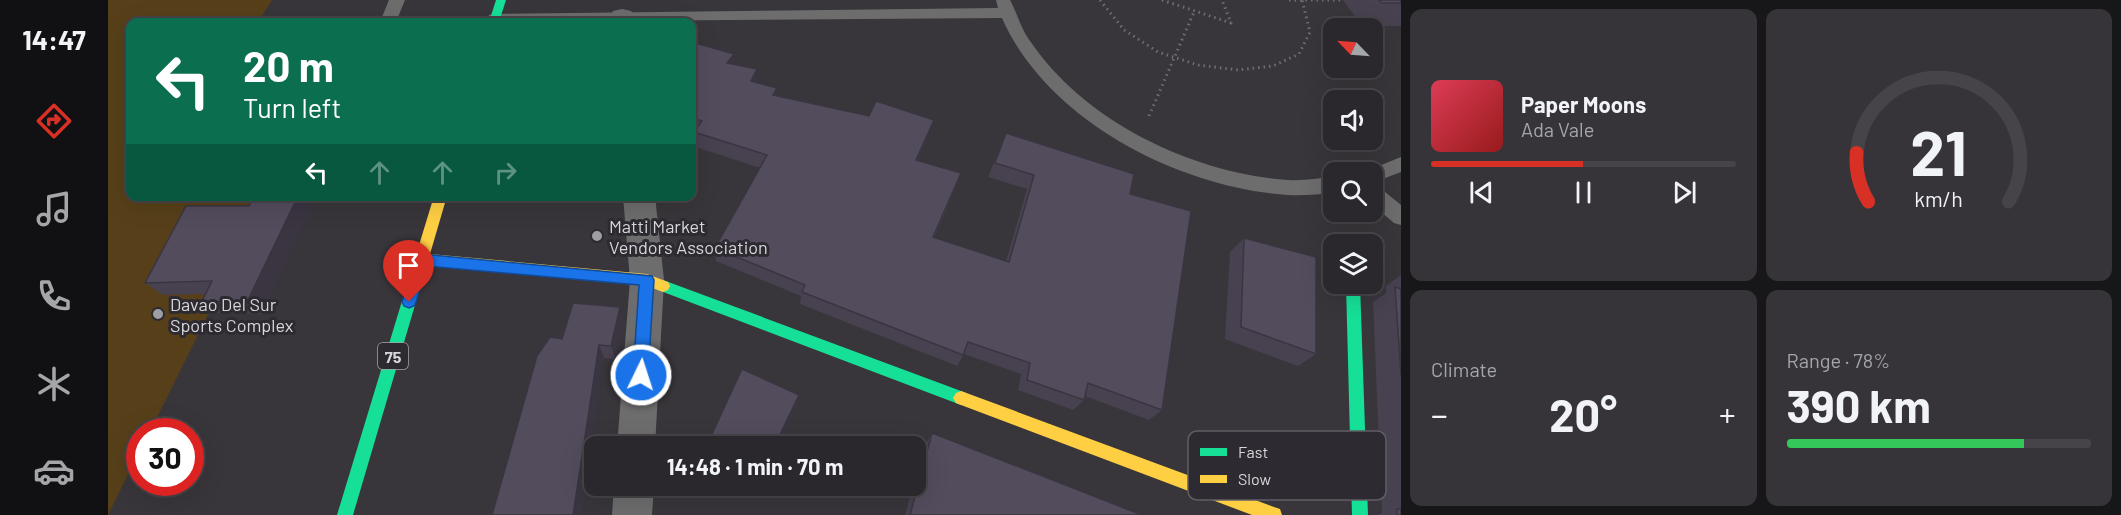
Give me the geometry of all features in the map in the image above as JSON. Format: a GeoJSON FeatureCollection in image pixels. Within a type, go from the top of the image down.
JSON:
{"type":"FeatureCollection","features":[{"type":"Feature","properties":{"kind":"main road"},"geometry":{"type":"LineString","coordinates":[[496,18],[501,0]]}},
{"type":"Feature","properties":{"kind":"main road","name":"75"},"geometry":{"type":"LineString","coordinates":[[345,515],[439,201]]}},
{"type":"Feature","properties":{"kind":"main road"},"geometry":{"type":"LineString","coordinates":[[422,259],[647,280],[1188,483]]}},
{"type":"Feature","properties":{"kind":"main road"},"geometry":{"type":"LineString","coordinates":[[1353,294],[1357,431]]}},
{"type":"Feature","properties":{"kind":"main road"},"geometry":{"type":"LineString","coordinates":[[1234,500],[1274,515]]}},
{"type":"Feature","properties":{"kind":"main road"},"geometry":{"type":"LineString","coordinates":[[1360,500],[1360,515]]}},
{"type":"Feature","properties":{"kind":"street"},"geometry":{"type":"LineString","coordinates":[[637,436],[647,280],[639,201]]}},
{"type":"Feature","properties":{"kind":"street"},"geometry":{"type":"LineString","coordinates":[[632,515],[633,496]]}},
{"type":"Feature","properties":{"kind":"lane"},"geometry":{"type":"LineString","coordinates":[[390,18],[397,0]]}},
{"type":"Feature","properties":{"kind":"lane"},"geometry":{"type":"LineString","coordinates":[[639,18],[725,8],[1004,6],[1011,26],[1044,72],[1107,126],[1193,168],[1240,182],[1288,188],[1323,186]]}},
{"type":"Feature","properties":{"kind":"lane"},"geometry":{"type":"LineString","coordinates":[[1383,171],[1401,164]]}},
{"type":"Feature","properties":{"kind":"lane"},"geometry":{"type":"LineString","coordinates":[[1383,201],[1401,217]]}},
{"type":"Feature","properties":{"kind":"path"},"geometry":{"type":"LineString","coordinates":[[1100,0],[1110,16],[1126,32],[1148,47],[1174,59],[1211,69],[1230,71],[1265,69],[1280,64],[1301,51],[1311,32],[1311,22],[1302,0]]}},
{"type":"Feature","properties":{"kind":"path"},"geometry":{"type":"LineString","coordinates":[[1162,0],[1231,22],[1222,0]]}},
{"type":"Feature","properties":{"kind":"path"},"geometry":{"type":"LineString","coordinates":[[1289,0],[1343,0]]}},
{"type":"Feature","properties":{"kind":"path"},"geometry":{"type":"LineString","coordinates":[[1137,142],[1194,12]]}},
{"type":"Feature","properties":{"kind":"shaded area","name":"Davao Del Sur Sports Complex"},"geometry":{"type":"Polygon","coordinates":[[[108,0],[272,0],[261,18],[126,18],[126,201],[264,201],[157,418],[126,418],[126,478],[108,515],[108,0]]]}},
{"type":"Feature","properties":{"kind":"building"},"geometry":{"type":"Polygon","coordinates":[[[1379,0],[1401,0],[1401,3],[1382,3],[1379,0]]]}},
{"type":"Feature","properties":{"kind":"building"},"geometry":{"type":"Polygon","coordinates":[[[696,43],[734,54],[727,63],[757,69],[751,81],[777,88],[773,95],[869,116],[876,101],[934,120],[916,160],[961,173],[933,237],[1009,262],[1034,175],[995,163],[1006,133],[1134,174],[1130,194],[1191,211],[1162,410],[1088,383],[1084,400],[1027,380],[1030,363],[968,342],[963,355],[802,292],[805,285],[715,248],[767,155],[696,133],[702,121],[696,119],[696,43]]]}},
{"type":"Feature","properties":{"kind":"building"},"geometry":{"type":"Polygon","coordinates":[[[252,201],[296,201],[247,302],[202,301],[212,281],[145,283],[186,206],[249,206],[252,201]]]}},
{"type":"Feature","properties":{"kind":"building"},"geometry":{"type":"Polygon","coordinates":[[[1244,238],[1316,257],[1316,354],[1241,327],[1244,238]]]}},
{"type":"Feature","properties":{"kind":"building"},"geometry":{"type":"Polygon","coordinates":[[[1395,287],[1401,289],[1401,375],[1395,287]]]}},
{"type":"Feature","properties":{"kind":"building"},"geometry":{"type":"Polygon","coordinates":[[[573,303],[620,307],[611,346],[599,345],[573,515],[492,515],[537,356],[550,337],[562,339],[573,303]]]}},
{"type":"Feature","properties":{"kind":"building"},"geometry":{"type":"Polygon","coordinates":[[[742,369],[799,395],[779,436],[711,436],[742,369]]]}},
{"type":"Feature","properties":{"kind":"building"},"geometry":{"type":"Polygon","coordinates":[[[932,433],[1142,515],[910,515],[915,496],[926,496],[926,455],[932,433]]]}},
{"type":"Feature","properties":{"kind":"building"},"geometry":{"type":"Polygon","coordinates":[[[1397,509],[1401,509],[1401,515],[1397,515],[1397,509]]]}},
{"type":"Feature","properties":{"kind":"traffic: fast"},"geometry":{"type":"LineString","coordinates":[[495,18],[501,0]]}},
{"type":"Feature","properties":{"kind":"traffic: fast"},"geometry":{"type":"LineString","coordinates":[[345,515],[416,278]]}},
{"type":"Feature","properties":{"kind":"traffic: fast"},"geometry":{"type":"LineString","coordinates":[[663,286],[961,398]]}},
{"type":"Feature","properties":{"kind":"traffic: fast"},"geometry":{"type":"LineString","coordinates":[[1353,294],[1357,431]]}},
{"type":"Feature","properties":{"kind":"traffic: fast"},"geometry":{"type":"LineString","coordinates":[[1360,500],[1360,515]]}},
{"type":"Feature","properties":{"kind":"traffic: slow"},"geometry":{"type":"LineString","coordinates":[[416,278],[439,201]]}},
{"type":"Feature","properties":{"kind":"traffic: slow"},"geometry":{"type":"LineString","coordinates":[[422,259],[647,280],[663,286]]}},
{"type":"Feature","properties":{"kind":"traffic: slow"},"geometry":{"type":"LineString","coordinates":[[961,398],[1188,483]]}},
{"type":"Feature","properties":{"kind":"traffic: slow"},"geometry":{"type":"LineString","coordinates":[[1234,500],[1274,515]]}},
{"type":"Feature","properties":{"kind":"place","name":"Matti Market Vendors Association"},"geometry":{"type":"Point","coordinates":[597,236]}},
{"type":"Feature","properties":{"kind":"place","name":"Davao Del Sur Sports Complex"},"geometry":{"type":"Point","coordinates":[158,314]}},
{"type":"Feature","properties":{"kind":"route"},"geometry":{"type":"LineString","coordinates":[[409,302],[422,259],[647,280],[641,375]]}}]}
